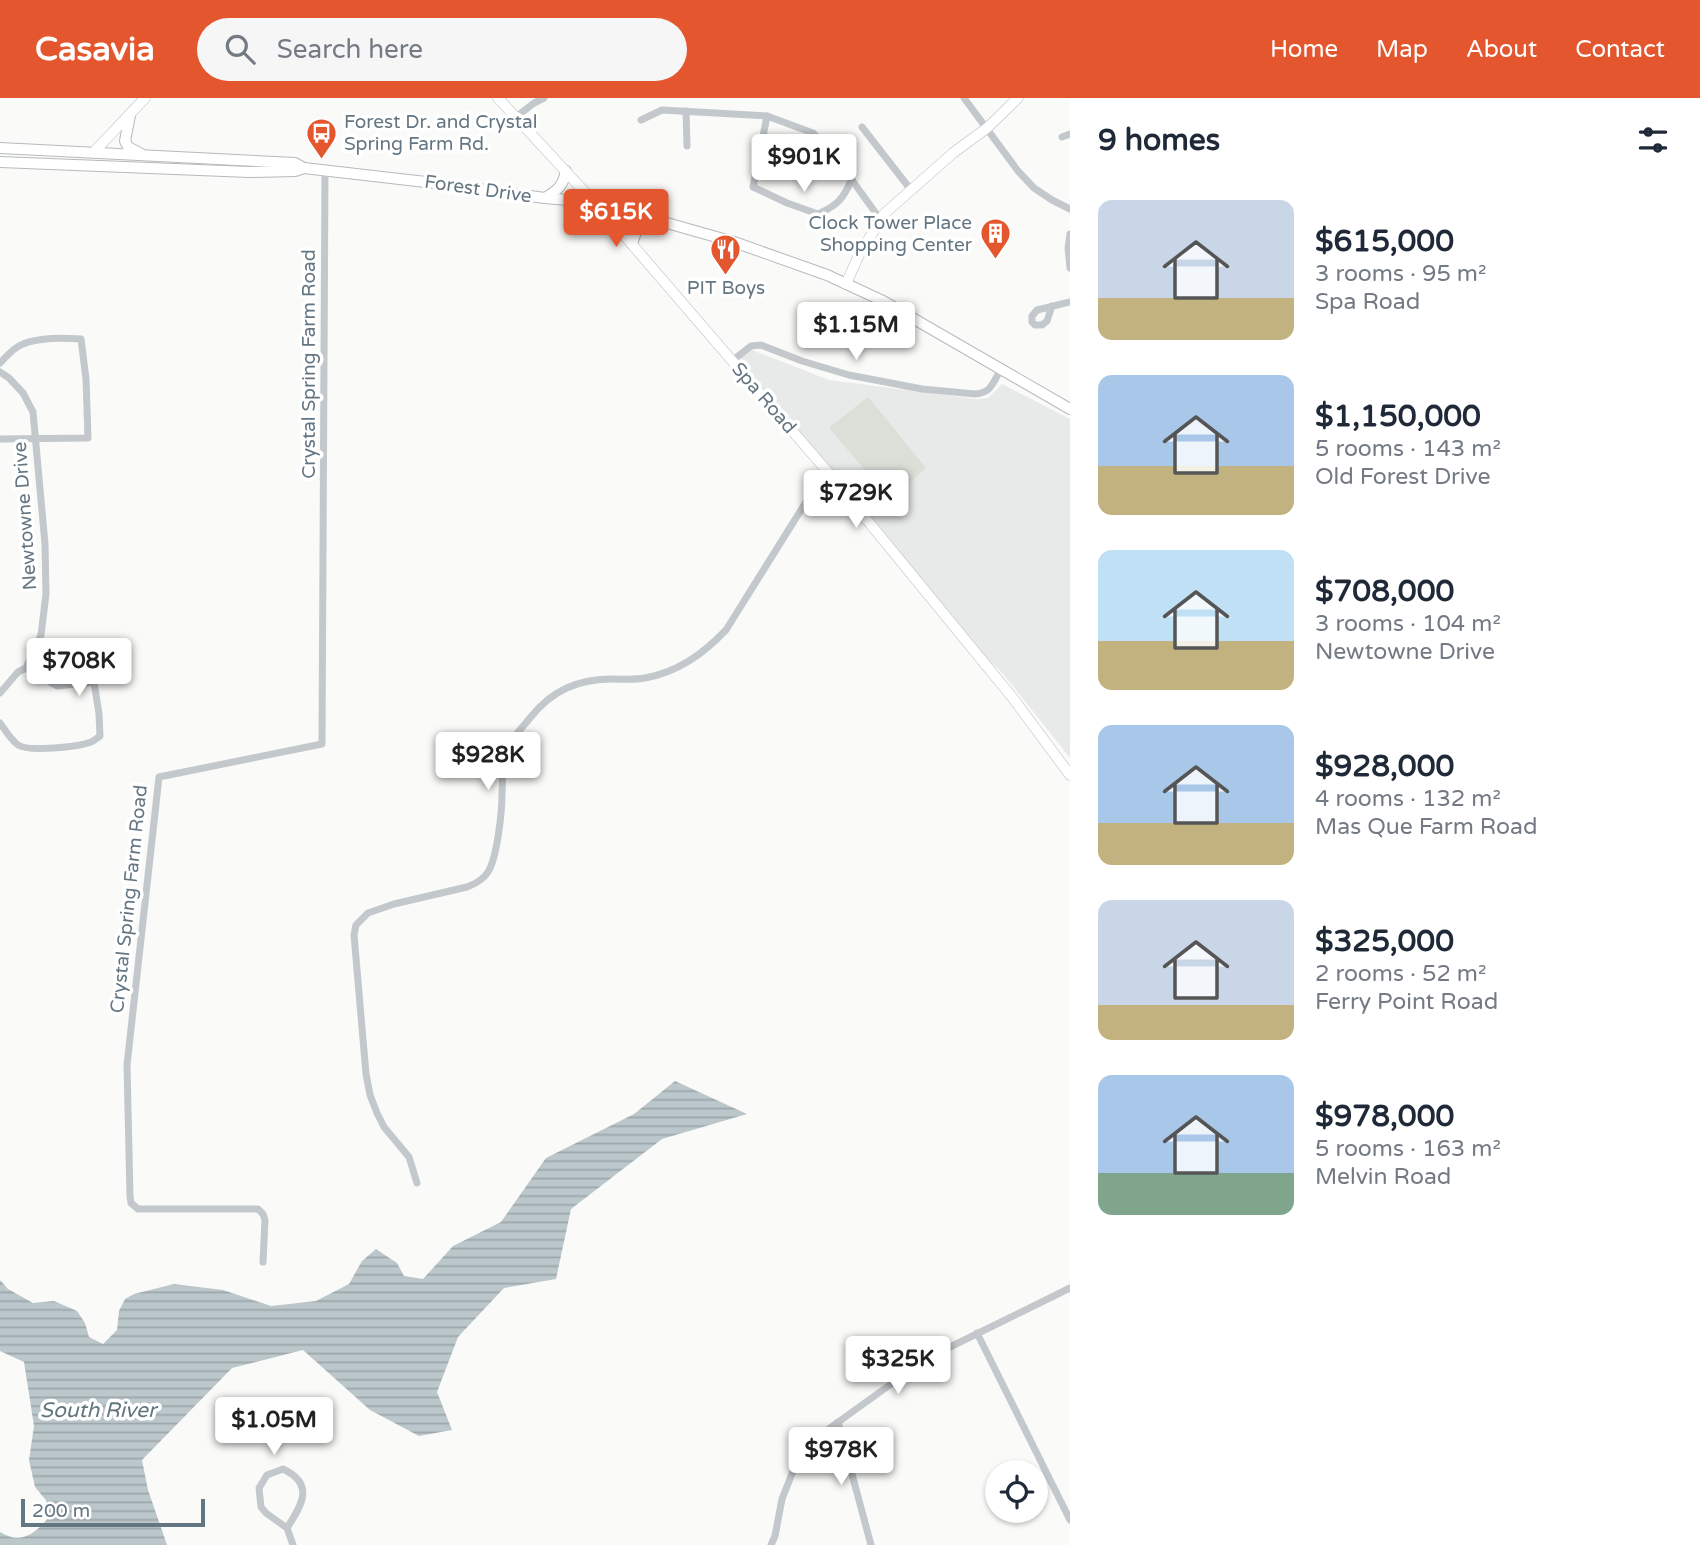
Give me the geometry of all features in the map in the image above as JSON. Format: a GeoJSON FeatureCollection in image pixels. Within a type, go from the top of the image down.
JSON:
{"type":"FeatureCollection","features":[{"type":"Feature","properties":{"kind":"main road"},"geometry":{"type":"LineString","coordinates":[[130,115],[125,141],[128,147],[142,155]]}},
{"type":"Feature","properties":{"kind":"main road","name":"Forest Drive"},"geometry":{"type":"LineString","coordinates":[[0,148],[295,163],[304,168],[325,171],[596,204],[756,249],[846,284],[907,314],[1070,409]]}},
{"type":"Feature","properties":{"kind":"main road"},"geometry":{"type":"LineString","coordinates":[[81,166],[94,152]]}},
{"type":"Feature","properties":{"kind":"main road","name":"Forest Drive"},"geometry":{"type":"LineString","coordinates":[[0,163],[249,172],[295,172],[304,168]]}},
{"type":"Feature","properties":{"kind":"main road"},"geometry":{"type":"LineString","coordinates":[[545,198],[564,182],[566,171]]}},
{"type":"Feature","properties":{"kind":"main road"},"geometry":{"type":"LineString","coordinates":[[632,244],[637,229],[650,219]]}},
{"type":"Feature","properties":{"kind":"street"},"geometry":{"type":"LineString","coordinates":[[94,152],[145,98]]}},
{"type":"Feature","properties":{"kind":"street","name":"Spa Road"},"geometry":{"type":"LineString","coordinates":[[498,98],[632,244],[826,470],[1012,697],[1070,775]]}},
{"type":"Feature","properties":{"kind":"street"},"geometry":{"type":"LineString","coordinates":[[516,117],[544,98]]}},
{"type":"Feature","properties":{"kind":"street"},"geometry":{"type":"LineString","coordinates":[[964,98],[1018,171],[1034,188],[1070,209]]}},
{"type":"Feature","properties":{"kind":"street"},"geometry":{"type":"LineString","coordinates":[[846,284],[859,255],[884,214],[953,153],[987,128],[1018,98]]}},
{"type":"Feature","properties":{"kind":"street"},"geometry":{"type":"LineString","coordinates":[[641,120],[663,110],[767,116],[813,133],[834,155],[880,219]]}},
{"type":"Feature","properties":{"kind":"street"},"geometry":{"type":"LineString","coordinates":[[686,111],[687,146]]}},
{"type":"Feature","properties":{"kind":"street"},"geometry":{"type":"LineString","coordinates":[[767,116],[753,187],[818,214],[833,207],[843,198],[852,179]]}},
{"type":"Feature","properties":{"kind":"street"},"geometry":{"type":"LineString","coordinates":[[863,127],[911,190]]}},
{"type":"Feature","properties":{"kind":"street","name":"Crystal Spring Farm Road"},"geometry":{"type":"LineString","coordinates":[[263,1262],[265,1220],[258,1209],[138,1209],[131,1203],[127,1065],[159,777],[322,744],[325,171]]}},
{"type":"Feature","properties":{"kind":"street"},"geometry":{"type":"LineString","coordinates":[[1070,234],[1070,268]]}},
{"type":"Feature","properties":{"kind":"street"},"geometry":{"type":"LineString","coordinates":[[1052,306],[1070,302]]}},
{"type":"Feature","properties":{"kind":"street"},"geometry":{"type":"LineString","coordinates":[[0,363],[22,344],[54,338],[81,338],[86,379],[88,438],[0,439]]}},
{"type":"Feature","properties":{"kind":"street"},"geometry":{"type":"LineString","coordinates":[[732,361],[751,346],[761,345],[849,375],[922,389],[975,394],[988,390],[1001,369]]}},
{"type":"Feature","properties":{"kind":"street","name":"Newtowne Drive"},"geometry":{"type":"LineString","coordinates":[[0,372],[23,393],[33,412],[46,544],[46,594],[41,635],[26,668],[18,672],[0,693]]}},
{"type":"Feature","properties":{"kind":"street"},"geometry":{"type":"LineString","coordinates":[[417,1183],[409,1157],[384,1127],[370,1096],[357,974],[354,935],[356,925],[375,910],[467,887],[484,878],[492,862],[497,837],[505,753],[534,712],[547,699],[565,688],[600,679],[648,677],[676,668],[703,652],[726,630],[826,470]]}},
{"type":"Feature","properties":{"kind":"street"},"geometry":{"type":"LineString","coordinates":[[0,723],[16,744],[25,749],[92,742],[100,736],[94,682],[57,686],[26,668]]}},
{"type":"Feature","properties":{"kind":"street"},"geometry":{"type":"LineString","coordinates":[[771,1545],[782,1499],[797,1461],[809,1443],[912,1369],[977,1333],[1070,1288]]}},
{"type":"Feature","properties":{"kind":"street"},"geometry":{"type":"LineString","coordinates":[[977,1333],[1070,1520]]}},
{"type":"Feature","properties":{"kind":"street"},"geometry":{"type":"LineString","coordinates":[[838,1422],[871,1545]]}},
{"type":"Feature","properties":{"kind":"street"},"geometry":{"type":"LineString","coordinates":[[287,1528],[301,1506],[303,1495],[300,1482],[293,1474],[283,1469],[267,1475],[258,1488],[261,1507],[287,1528],[293,1545]]}},
{"type":"Feature","properties":{"kind":"shaded area"},"geometry":{"type":"Polygon","coordinates":[[[747,348],[829,380],[976,399],[988,398],[1002,384],[1070,419],[1070,758],[1004,675],[944,614],[735,360],[747,348]]]}},
{"type":"Feature","properties":{"kind":"shaded area"},"geometry":{"type":"Polygon","coordinates":[[[868,397],[926,468],[890,499],[829,428],[868,397]]]}},
{"type":"Feature","properties":{"kind":"water","name":"South River"},"geometry":{"type":"Polygon","coordinates":[[[675,1081],[747,1114],[662,1139],[571,1209],[556,1279],[504,1288],[458,1337],[437,1392],[452,1430],[419,1436],[370,1410],[303,1350],[232,1368],[142,1460],[148,1490],[167,1545],[0,1545],[0,1532],[21,1538],[38,1529],[48,1518],[46,1500],[35,1487],[29,1460],[34,1426],[24,1362],[0,1351],[0,1280],[8,1289],[33,1303],[54,1301],[77,1311],[85,1323],[89,1337],[103,1344],[117,1330],[119,1311],[125,1299],[134,1294],[174,1284],[223,1290],[271,1306],[316,1301],[349,1284],[362,1261],[376,1249],[397,1263],[404,1276],[423,1279],[453,1246],[501,1222],[546,1158],[634,1114],[675,1081]]]}},
{"type":"Feature","properties":{"kind":"place","name":"Forest Dr. and Crystal Spring Farm Rd."},"geometry":{"type":"Point","coordinates":[321,160]}},
{"type":"Feature","properties":{"kind":"place","name":"Clock Tower Place Shopping Center"},"geometry":{"type":"Point","coordinates":[995,261]}},
{"type":"Feature","properties":{"kind":"place","name":"PIT Boys"},"geometry":{"type":"Point","coordinates":[726,276]}}]}
